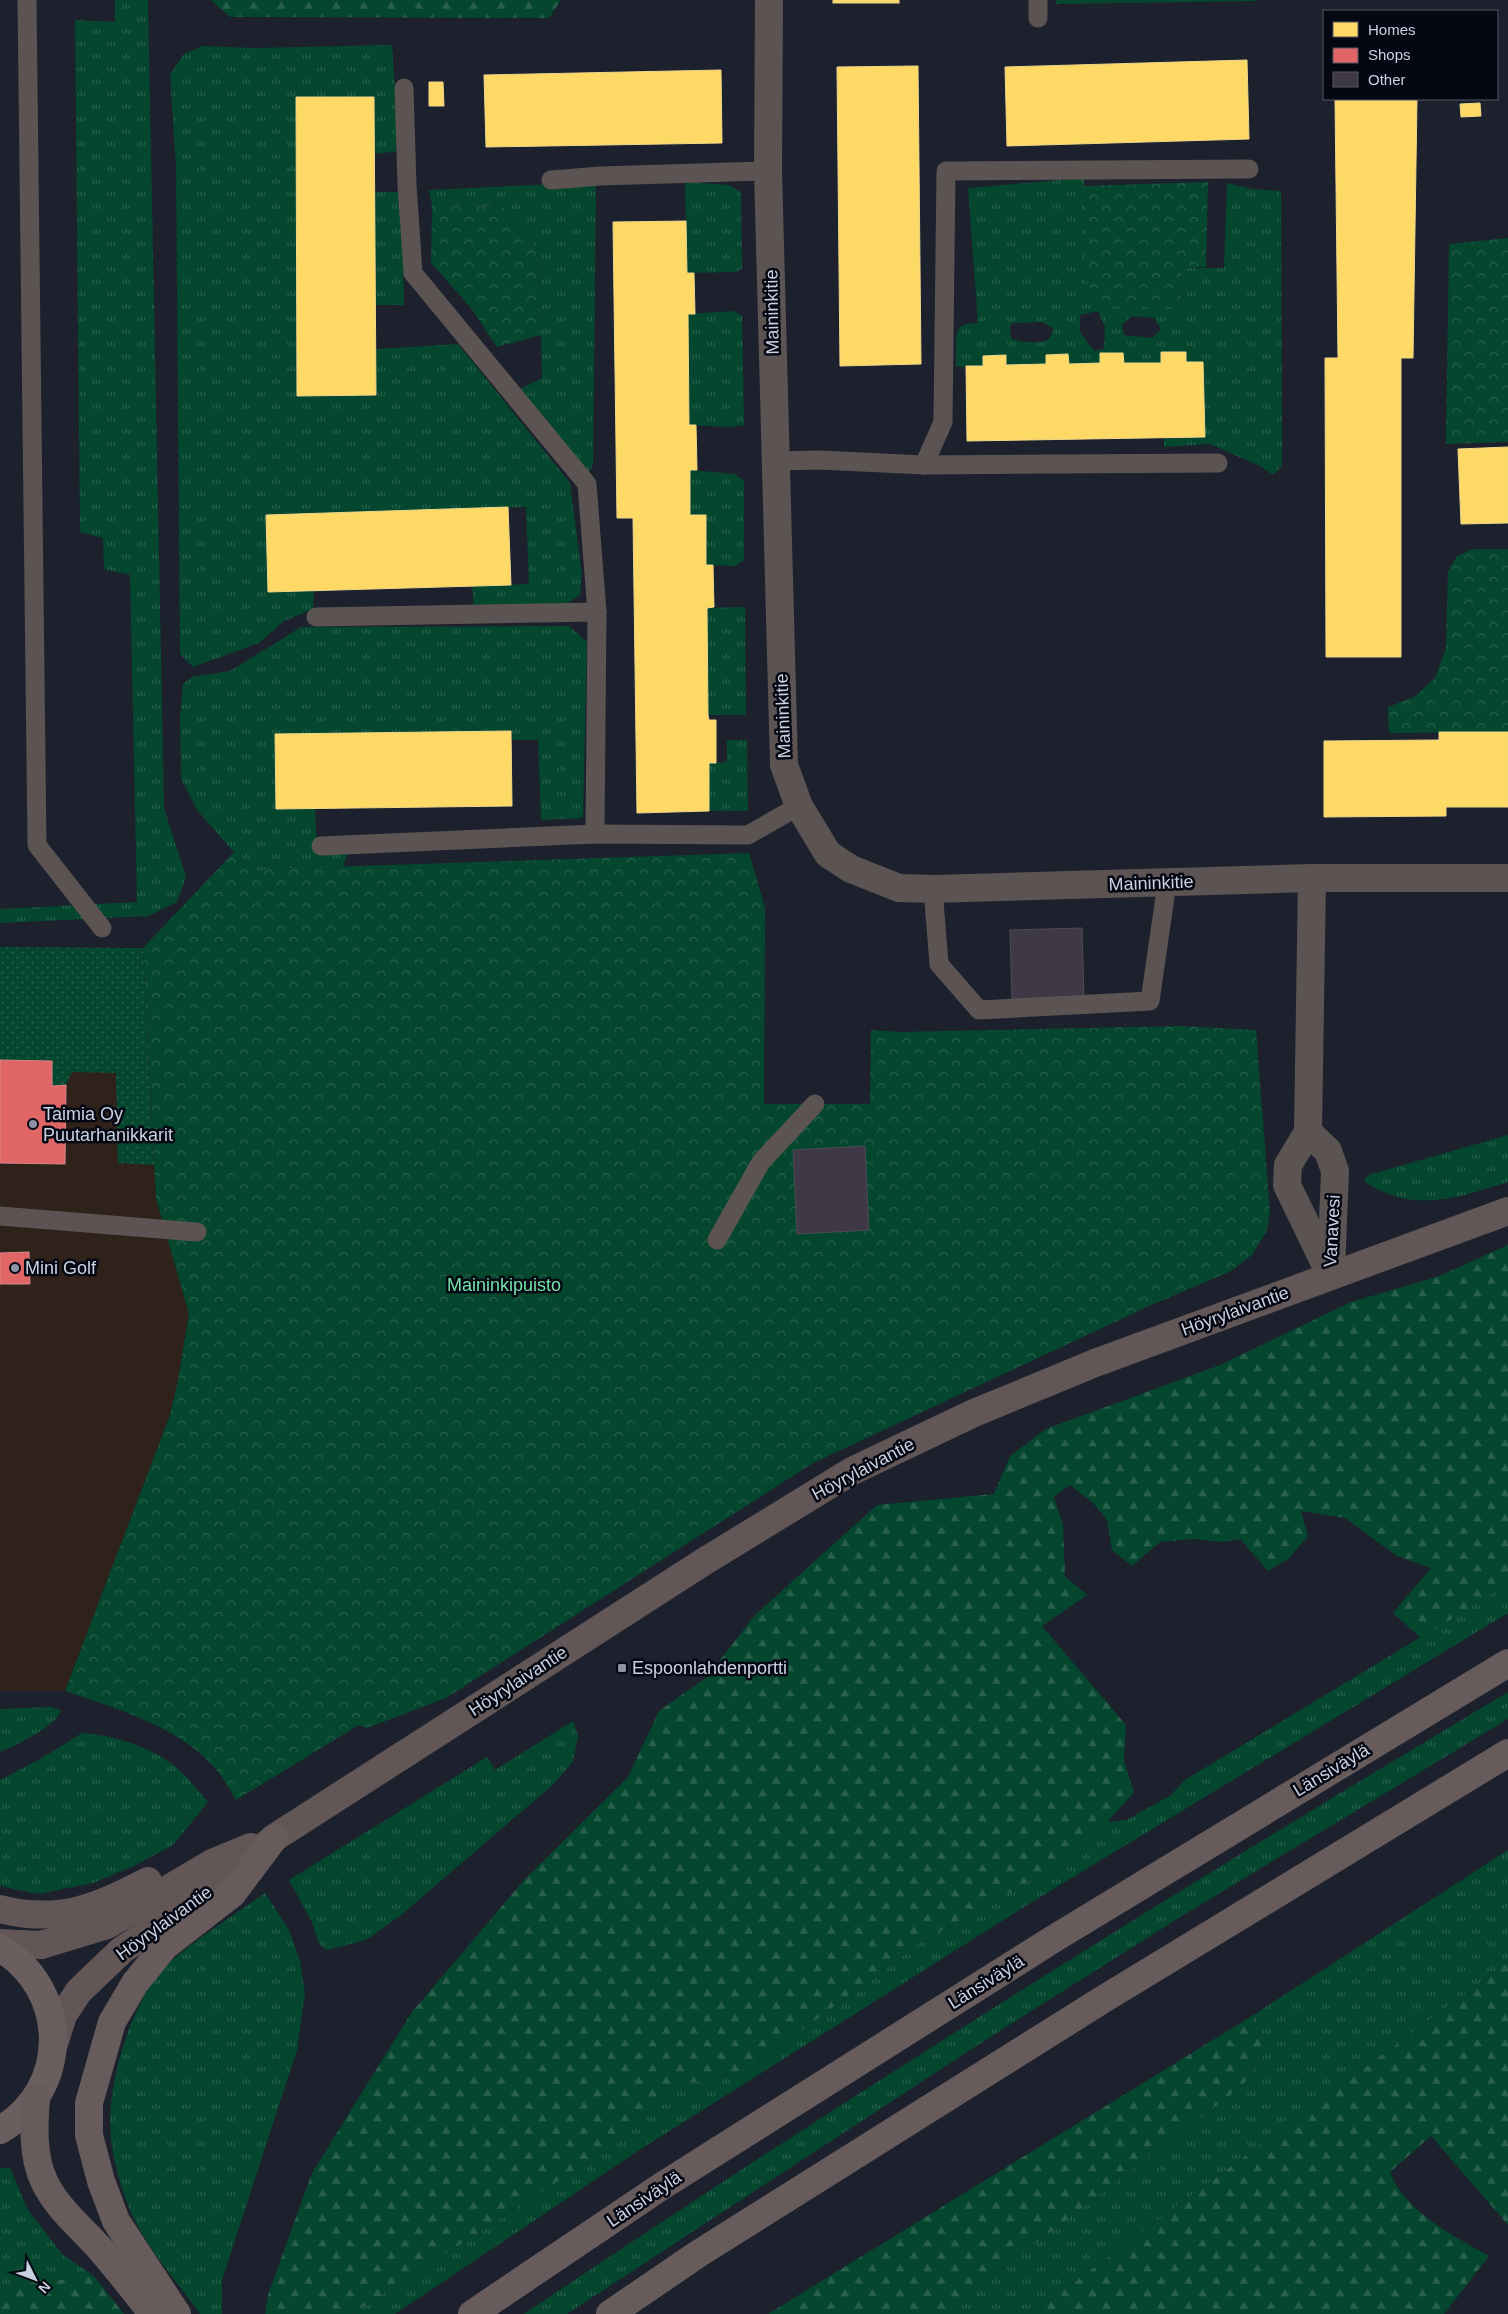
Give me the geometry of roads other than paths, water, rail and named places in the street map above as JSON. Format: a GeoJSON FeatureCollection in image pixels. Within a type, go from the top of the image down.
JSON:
{"type":"FeatureCollection","features":[{"type":"Feature","properties":{"kind":"highway","name":"Länsiväylä"},"geometry":{"type":"LineString","coordinates":[[472,2314],[662,2186],[1046,1944],[1508,1663]]}},
{"type":"Feature","properties":{"kind":"highway"},"geometry":{"type":"LineString","coordinates":[[610,2314],[707,2248],[1077,2016],[1508,1753]]}},
{"type":"Feature","properties":{"kind":"highway"},"geometry":{"type":"LineString","coordinates":[[177,2314],[116,2220],[101,2180],[89,2135],[89,2103],[112,2022],[135,1983],[165,1946],[232,1894],[274,1838]]}},
{"type":"Feature","properties":{"kind":"highway"},"geometry":{"type":"LineString","coordinates":[[36,2098],[34,2128],[36,2154],[43,2180],[56,2202],[102,2251],[153,2314]]}},
{"type":"Feature","properties":{"kind":"main road","name":"Höyrylaivantie"},"geometry":{"type":"LineString","coordinates":[[54,2044],[63,2015],[78,1991],[122,1950],[224,1881],[274,1838],[705,1561],[852,1471],[974,1412],[1086,1366],[1508,1211]]}},
{"type":"Feature","properties":{"kind":"main road","name":"Höyrylaivantie"},"geometry":{"type":"LineString","coordinates":[[0,1943],[41,1945],[107,1925],[212,1863],[274,1838]]}},
{"type":"Feature","properties":{"kind":"main road"},"geometry":{"type":"LineString","coordinates":[[0,1909],[18,1914],[55,1915],[80,1911],[111,1900],[150,1880],[212,1863]]}},
{"type":"Feature","properties":{"kind":"main road"},"geometry":{"type":"LineString","coordinates":[[0,1948],[31,1973],[44,1995],[52,2019],[54,2044],[49,2072],[36,2098],[14,2122],[0,2130]]}},
{"type":"Feature","properties":{"kind":"street","name":"Maininkitie"},"geometry":{"type":"LineString","coordinates":[[769,0],[768,172],[784,765],[799,806],[828,854],[851,869],[899,888],[933,889],[1312,878],[1508,878]]}},
{"type":"Feature","properties":{"kind":"street"},"geometry":{"type":"LineString","coordinates":[[1308,1132],[1312,878]]}},
{"type":"Feature","properties":{"kind":"street","name":"Vanavesi"},"geometry":{"type":"LineString","coordinates":[[1308,1132],[1328,1151],[1335,1171],[1330,1276],[1287,1185],[1288,1165],[1308,1132]]}},
{"type":"Feature","properties":{"kind":"lane"},"geometry":{"type":"LineString","coordinates":[[27,0],[37,845],[102,928]]}},
{"type":"Feature","properties":{"kind":"lane"},"geometry":{"type":"LineString","coordinates":[[404,88],[407,186],[413,273],[587,484],[598,612],[595,834]]}},
{"type":"Feature","properties":{"kind":"lane"},"geometry":{"type":"LineString","coordinates":[[924,465],[943,422],[946,171],[1249,170]]}},
{"type":"Feature","properties":{"kind":"lane"},"geometry":{"type":"LineString","coordinates":[[551,180],[600,176],[768,172]]}},
{"type":"Feature","properties":{"kind":"lane"},"geometry":{"type":"LineString","coordinates":[[775,462],[820,460],[924,465],[1218,462]]}},
{"type":"Feature","properties":{"kind":"lane"},"geometry":{"type":"LineString","coordinates":[[316,617],[598,612]]}},
{"type":"Feature","properties":{"kind":"lane"},"geometry":{"type":"LineString","coordinates":[[321,846],[595,834],[748,835],[799,806]]}},
{"type":"Feature","properties":{"kind":"lane"},"geometry":{"type":"LineString","coordinates":[[933,889],[939,964],[979,1010],[1150,1001],[1167,883]]}},
{"type":"Feature","properties":{"kind":"lane"},"geometry":{"type":"LineString","coordinates":[[717,1240],[761,1162],[815,1104]]}},
{"type":"Feature","properties":{"kind":"lane"},"geometry":{"type":"LineString","coordinates":[[0,1216],[197,1232]]}},
{"type":"Feature","properties":{"kind":"place","name":"Taimia Oy Puutarhanikkarit"},"geometry":{"type":"Point","coordinates":[33,1124]}},
{"type":"Feature","properties":{"kind":"place","name":"Mini Golf"},"geometry":{"type":"Point","coordinates":[15,1268]}},
{"type":"Feature","properties":{"kind":"place","name":"Espoonlahdenportti"},"geometry":{"type":"Point","coordinates":[622,1668]}},
{"type":"Feature","properties":{"kind":"park label","name":"Maininkipuisto"},"geometry":{"type":"Point","coordinates":[504,1285]}}]}
